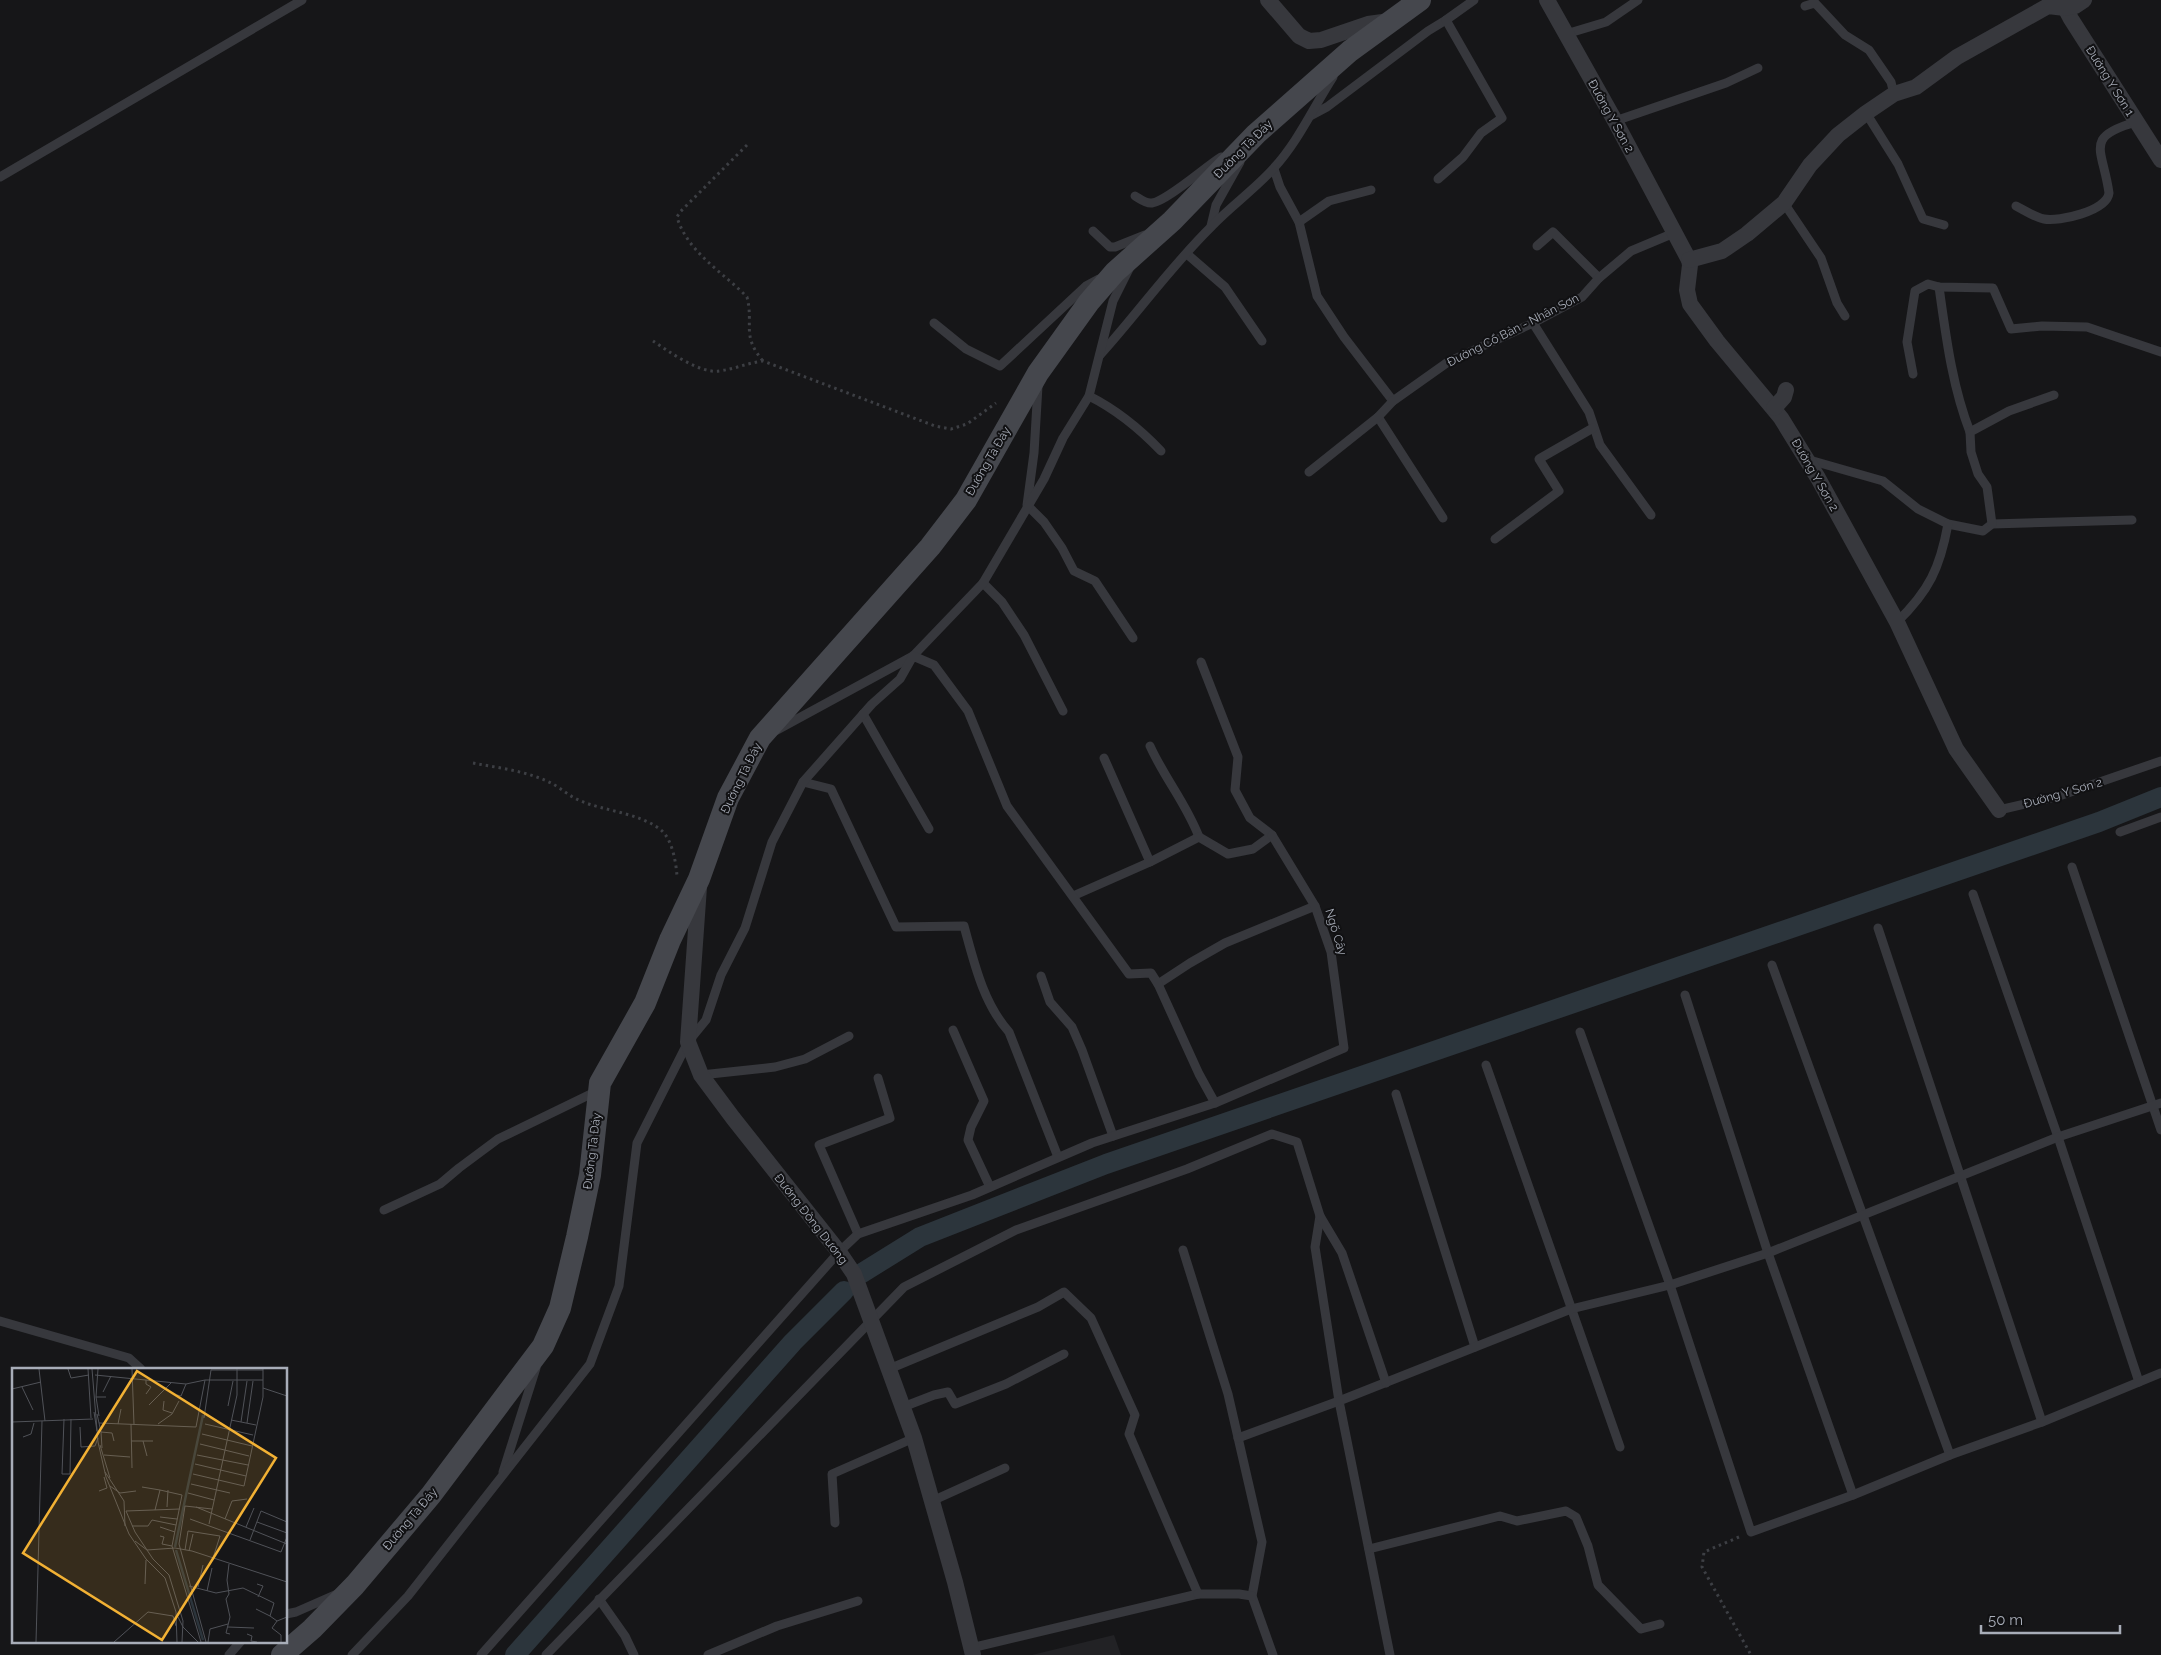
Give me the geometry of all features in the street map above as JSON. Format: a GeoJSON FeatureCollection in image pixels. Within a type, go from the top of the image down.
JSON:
{"type":"FeatureCollection","features":[{"type":"Feature","properties":{"kind":"street"},"geometry":{"type":"LineString","coordinates":[[1268,0],[1299,36],[1309,41],[1321,40],[1368,24],[1396,19],[1414,0]]}},
{"type":"Feature","properties":{"kind":"street","name":"Đường Tà Đáy"},"geometry":{"type":"LineString","coordinates":[[284,1654],[312,1629],[355,1585],[431,1495],[543,1346],[560,1308],[577,1237],[590,1175],[600,1083],[645,1003],[670,940],[699,879],[728,798],[760,738],[930,547],[966,500],[1038,373],[1089,302],[1124,265],[1172,221],[1252,138],[1350,51],[1420,0]]}},
{"type":"Feature","properties":{"kind":"street","name":"Đường Y Sơn 2"},"geometry":{"type":"LineString","coordinates":[[1547,0],[1615,121],[1689,260],[1687,290],[1690,304],[1717,341],[1774,408],[1806,459],[1897,622],[1956,749],[1999,810]]}},
{"type":"Feature","properties":{"kind":"street"},"geometry":{"type":"LineString","coordinates":[[1689,260],[1722,251],[1747,234],[1784,203],[1810,164],[1838,135],[1894,94],[1916,88],[1957,57],[2048,6],[2063,4],[2075,6],[2084,0]]}},
{"type":"Feature","properties":{"kind":"street","name":"Đường Y Sơn 1"},"geometry":{"type":"LineString","coordinates":[[2063,4],[2161,160]]}},
{"type":"Feature","properties":{"kind":"street"},"geometry":{"type":"LineString","coordinates":[[1774,408],[1784,397],[1786,390]]}},
{"type":"Feature","properties":{"kind":"street","name":"Đường Đồng Dương"},"geometry":{"type":"LineString","coordinates":[[699,879],[688,1042],[701,1075],[839,1252],[854,1274],[914,1438],[972,1651]]}},
{"type":"Feature","properties":{"kind":"lane"},"geometry":{"type":"LineString","coordinates":[[0,177],[302,0]]}},
{"type":"Feature","properties":{"kind":"lane"},"geometry":{"type":"LineString","coordinates":[[1312,115],[1327,107],[1428,31],[1474,0]]}},
{"type":"Feature","properties":{"kind":"lane"},"geometry":{"type":"LineString","coordinates":[[1566,34],[1606,22],[1638,0]]}},
{"type":"Feature","properties":{"kind":"lane"},"geometry":{"type":"LineString","coordinates":[[1813,3],[1845,35],[1869,50],[1892,82],[1894,94]]}},
{"type":"Feature","properties":{"kind":"lane"},"geometry":{"type":"LineString","coordinates":[[1438,179],[1463,157],[1480,133],[1502,118],[1446,20]]}},
{"type":"Feature","properties":{"kind":"lane"},"geometry":{"type":"LineString","coordinates":[[1100,355],[1211,226],[1274,169],[1312,115],[1318,100],[1350,51]]}},
{"type":"Feature","properties":{"kind":"lane"},"geometry":{"type":"LineString","coordinates":[[1615,121],[1726,83],[1758,68]]}},
{"type":"Feature","properties":{"kind":"lane"},"geometry":{"type":"LineString","coordinates":[[1866,113],[1898,164],[1923,219],[1944,225]]}},
{"type":"Feature","properties":{"kind":"lane"},"geometry":{"type":"LineString","coordinates":[[2016,206],[2047,220],[2077,216],[2104,203],[2109,193],[2100,143],[2105,134],[2114,128],[2136,122]]}},
{"type":"Feature","properties":{"kind":"lane"},"geometry":{"type":"LineString","coordinates":[[1135,196],[1143,202],[1152,204],[1166,197],[1217,160],[1252,138]]}},
{"type":"Feature","properties":{"kind":"lane"},"geometry":{"type":"LineString","coordinates":[[1211,226],[1216,205],[1252,138]]}},
{"type":"Feature","properties":{"kind":"lane"},"geometry":{"type":"LineString","coordinates":[[1274,169],[1280,187],[1299,222],[1318,296],[1344,337],[1393,401]]}},
{"type":"Feature","properties":{"kind":"lane"},"geometry":{"type":"LineString","coordinates":[[1299,222],[1329,201],[1372,190]]}},
{"type":"Feature","properties":{"kind":"lane"},"geometry":{"type":"LineString","coordinates":[[1784,203],[1821,258],[1837,303],[1845,316]]}},
{"type":"Feature","properties":{"kind":"lane"},"geometry":{"type":"LineString","coordinates":[[1093,231],[1105,244],[1115,247],[1172,221]]}},
{"type":"Feature","properties":{"kind":"lane"},"geometry":{"type":"LineString","coordinates":[[1537,246],[1553,232],[1598,278]]}},
{"type":"Feature","properties":{"kind":"lane","name":"Đường Cổ Bản - Nhân Sơn"},"geometry":{"type":"LineString","coordinates":[[1309,472],[1378,417],[1393,401],[1448,362],[1533,323],[1582,297],[1598,278],[1631,251],[1674,233]]}},
{"type":"Feature","properties":{"kind":"lane"},"geometry":{"type":"LineString","coordinates":[[1187,254],[1225,287],[1262,341]]}},
{"type":"Feature","properties":{"kind":"lane"},"geometry":{"type":"LineString","coordinates":[[352,1655],[408,1596],[590,1364],[619,1286],[638,1143],[688,1042],[706,1020],[721,975],[745,928],[772,842],[803,782],[863,714],[900,679],[913,656],[983,583],[1027,505],[1044,479],[1063,438],[1089,396],[1113,301],[1128,273],[1124,265],[1086,286],[1000,366],[966,349],[934,323]]}},
{"type":"Feature","properties":{"kind":"lane"},"geometry":{"type":"LineString","coordinates":[[1913,374],[1906,342],[1915,291],[1928,284],[1939,287],[1993,288],[2011,329],[2042,326],[2087,327],[2161,352]]}},
{"type":"Feature","properties":{"kind":"lane"},"geometry":{"type":"LineString","coordinates":[[1939,287],[1948,351],[1963,415],[1970,432],[1973,460],[1978,474],[1987,488],[1992,524]]}},
{"type":"Feature","properties":{"kind":"lane"},"geometry":{"type":"LineString","coordinates":[[1533,323],[1588,412],[1600,445],[1651,515]]}},
{"type":"Feature","properties":{"kind":"lane"},"geometry":{"type":"LineString","coordinates":[[1027,505],[1036,434],[1038,373]]}},
{"type":"Feature","properties":{"kind":"lane"},"geometry":{"type":"LineString","coordinates":[[1970,432],[2009,411],[2054,395]]}},
{"type":"Feature","properties":{"kind":"lane"},"geometry":{"type":"LineString","coordinates":[[1089,396],[1110,406],[1135,424],[1161,451]]}},
{"type":"Feature","properties":{"kind":"lane"},"geometry":{"type":"LineString","coordinates":[[1378,417],[1443,518]]}},
{"type":"Feature","properties":{"kind":"lane"},"geometry":{"type":"LineString","coordinates":[[1495,539],[1559,491],[1539,459],[1593,428]]}},
{"type":"Feature","properties":{"kind":"lane"},"geometry":{"type":"LineString","coordinates":[[1806,459],[1883,482],[1918,509],[1948,524],[1982,531],[1992,524],[2132,520]]}},
{"type":"Feature","properties":{"kind":"lane"},"geometry":{"type":"LineString","coordinates":[[1027,505],[1049,528],[1074,571],[1095,581],[1133,638]]}},
{"type":"Feature","properties":{"kind":"lane"},"geometry":{"type":"LineString","coordinates":[[1897,622],[1916,602],[1931,581],[1943,551],[1948,524]]}},
{"type":"Feature","properties":{"kind":"lane"},"geometry":{"type":"LineString","coordinates":[[983,583],[1002,602],[1024,635],[1063,711]]}},
{"type":"Feature","properties":{"kind":"lane"},"geometry":{"type":"LineString","coordinates":[[760,738],[913,656]]}},
{"type":"Feature","properties":{"kind":"lane"},"geometry":{"type":"LineString","coordinates":[[481,1655],[839,1252],[858,1234],[972,1195],[1058,1157],[1113,1136],[1215,1103],[1199,1074],[1158,984],[1151,973],[1129,974],[1007,806],[968,711],[934,665],[913,656]]}},
{"type":"Feature","properties":{"kind":"lane"},"geometry":{"type":"LineString","coordinates":[[1150,746],[1162,772],[1190,813],[1200,837],[1228,854],[1253,850],[1272,835],[1250,818],[1235,790],[1238,758],[1201,662]]}},
{"type":"Feature","properties":{"kind":"lane"},"geometry":{"type":"LineString","coordinates":[[863,714],[929,829]]}},
{"type":"Feature","properties":{"kind":"lane"},"geometry":{"type":"LineString","coordinates":[[1104,758],[1150,862]]}},
{"type":"Feature","properties":{"kind":"lane","name":"Đường Y Sơn 2"},"geometry":{"type":"LineString","coordinates":[[1999,810],[2059,796],[2161,761]]}},
{"type":"Feature","properties":{"kind":"lane"},"geometry":{"type":"LineString","coordinates":[[803,782],[830,790],[896,927],[964,926],[976,969],[996,1018],[1009,1032],[1058,1157]]}},
{"type":"Feature","properties":{"kind":"lane"},"geometry":{"type":"LineString","coordinates":[[2120,832],[2161,817]]}},
{"type":"Feature","properties":{"kind":"lane","name":"Ngõ Cây"},"geometry":{"type":"LineString","coordinates":[[1215,1103],[1344,1048],[1331,952],[1315,906],[1272,835]]}},
{"type":"Feature","properties":{"kind":"lane"},"geometry":{"type":"LineString","coordinates":[[1072,896],[1150,862],[1200,837]]}},
{"type":"Feature","properties":{"kind":"lane"},"geometry":{"type":"LineString","coordinates":[[2072,867],[2157,1105],[2161,1130]]}},
{"type":"Feature","properties":{"kind":"lane"},"geometry":{"type":"LineString","coordinates":[[1973,894],[2058,1137],[2139,1382]]}},
{"type":"Feature","properties":{"kind":"lane"},"geometry":{"type":"LineString","coordinates":[[1158,984],[1190,962],[1226,943],[1315,906]]}},
{"type":"Feature","properties":{"kind":"lane"},"geometry":{"type":"LineString","coordinates":[[1878,928],[2042,1422]]}},
{"type":"Feature","properties":{"kind":"lane"},"geometry":{"type":"LineString","coordinates":[[1772,965],[1950,1455]]}},
{"type":"Feature","properties":{"kind":"lane"},"geometry":{"type":"LineString","coordinates":[[1041,976],[1050,1002],[1072,1027],[1113,1136]]}},
{"type":"Feature","properties":{"kind":"lane"},"geometry":{"type":"LineString","coordinates":[[1685,995],[1768,1253],[1853,1495]]}},
{"type":"Feature","properties":{"kind":"lane"},"geometry":{"type":"LineString","coordinates":[[953,1030],[984,1101],[971,1127],[968,1140],[990,1187]]}},
{"type":"Feature","properties":{"kind":"lane"},"geometry":{"type":"LineString","coordinates":[[1580,1032],[1670,1286],[1751,1532],[1853,1495],[1950,1455],[2042,1422],[2161,1373]]}},
{"type":"Feature","properties":{"kind":"lane"},"geometry":{"type":"LineString","coordinates":[[701,1075],[775,1067],[804,1059],[850,1036]]}},
{"type":"Feature","properties":{"kind":"lane"},"geometry":{"type":"LineString","coordinates":[[1486,1065],[1570,1309],[1620,1447]]}},
{"type":"Feature","properties":{"kind":"lane"},"geometry":{"type":"LineString","coordinates":[[858,1234],[820,1145],[890,1118],[878,1078]]}},
{"type":"Feature","properties":{"kind":"lane"},"geometry":{"type":"LineString","coordinates":[[384,1210],[440,1184],[498,1139],[558,1108],[599,1090]]}},
{"type":"Feature","properties":{"kind":"lane"},"geometry":{"type":"LineString","coordinates":[[1396,1094],[1475,1347]]}},
{"type":"Feature","properties":{"kind":"lane"},"geometry":{"type":"LineString","coordinates":[[1238,1438],[1386,1383],[1570,1309],[1670,1286],[1768,1253],[2058,1137],[2157,1105]]}},
{"type":"Feature","properties":{"kind":"lane"},"geometry":{"type":"LineString","coordinates":[[546,1655],[904,1288],[1016,1230],[1187,1169],[1272,1134],[1297,1142],[1320,1216],[1342,1253],[1386,1383]]}},
{"type":"Feature","properties":{"kind":"lane"},"geometry":{"type":"LineString","coordinates":[[1320,1216],[1315,1247],[1339,1401],[1390,1655]]}},
{"type":"Feature","properties":{"kind":"lane"},"geometry":{"type":"LineString","coordinates":[[1183,1250],[1228,1394],[1262,1542],[1252,1596],[1273,1655]]}},
{"type":"Feature","properties":{"kind":"lane"},"geometry":{"type":"LineString","coordinates":[[889,1369],[1038,1307],[1064,1292],[1091,1318],[1135,1415],[1129,1434],[1198,1594]]}},
{"type":"Feature","properties":{"kind":"lane"},"geometry":{"type":"LineString","coordinates":[[0,1321],[129,1358],[140,1368]]}},
{"type":"Feature","properties":{"kind":"lane"},"geometry":{"type":"LineString","coordinates":[[501,1478],[543,1346]]}},
{"type":"Feature","properties":{"kind":"lane"},"geometry":{"type":"LineString","coordinates":[[903,1407],[934,1395],[948,1392],[955,1404],[1006,1384],[1064,1354]]}},
{"type":"Feature","properties":{"kind":"lane"},"geometry":{"type":"LineString","coordinates":[[835,1523],[832,1474],[914,1438]]}},
{"type":"Feature","properties":{"kind":"lane"},"geometry":{"type":"LineString","coordinates":[[932,1501],[1005,1468]]}},
{"type":"Feature","properties":{"kind":"lane"},"geometry":{"type":"LineString","coordinates":[[1369,1549],[1500,1516],[1517,1521],[1566,1511],[1576,1517],[1588,1546],[1598,1585],[1641,1629],[1660,1624]]}},
{"type":"Feature","properties":{"kind":"lane"},"geometry":{"type":"LineString","coordinates":[[288,1614],[296,1612],[355,1585]]}},
{"type":"Feature","properties":{"kind":"lane"},"geometry":{"type":"LineString","coordinates":[[972,1651],[1198,1594],[1239,1594],[1252,1596]]}},
{"type":"Feature","properties":{"kind":"lane"},"geometry":{"type":"LineString","coordinates":[[599,1599],[625,1636],[634,1655]]}},
{"type":"Feature","properties":{"kind":"lane"},"geometry":{"type":"LineString","coordinates":[[708,1655],[777,1626],[858,1601]]}},
{"type":"Feature","properties":{"kind":"lane"},"geometry":{"type":"LineString","coordinates":[[229,1655],[240,1642]]}},
{"type":"Feature","properties":{"kind":"path"},"geometry":{"type":"LineString","coordinates":[[747,146],[677,217],[679,225],[694,246],[748,297],[748,332],[753,349],[764,361]]}},
{"type":"Feature","properties":{"kind":"path"},"geometry":{"type":"LineString","coordinates":[[653,341],[670,353],[715,372],[735,369],[747,362],[764,361],[934,426],[951,429],[967,424],[996,403],[1022,402]]}},
{"type":"Feature","properties":{"kind":"path"},"geometry":{"type":"LineString","coordinates":[[473,763],[530,774],[581,801],[602,806],[650,824],[666,836],[677,878]]}},
{"type":"Feature","properties":{"kind":"path"},"geometry":{"type":"LineString","coordinates":[[1751,1532],[1704,1552],[1702,1566],[1751,1655]]}},
{"type":"Feature","properties":{"kind":"shaded area"},"geometry":{"type":"Polygon","coordinates":[[[1114,1635],[1121,1655],[1032,1655],[1114,1635]]]}},
{"type":"Feature","properties":{"kind":"waterway"},"geometry":{"type":"LineString","coordinates":[[862,1273],[920,1237],[1106,1164],[2099,822],[2161,797]]}},
{"type":"Feature","properties":{"kind":"waterway"},"geometry":{"type":"LineString","coordinates":[[515,1655],[793,1342],[844,1291]]}}]}
